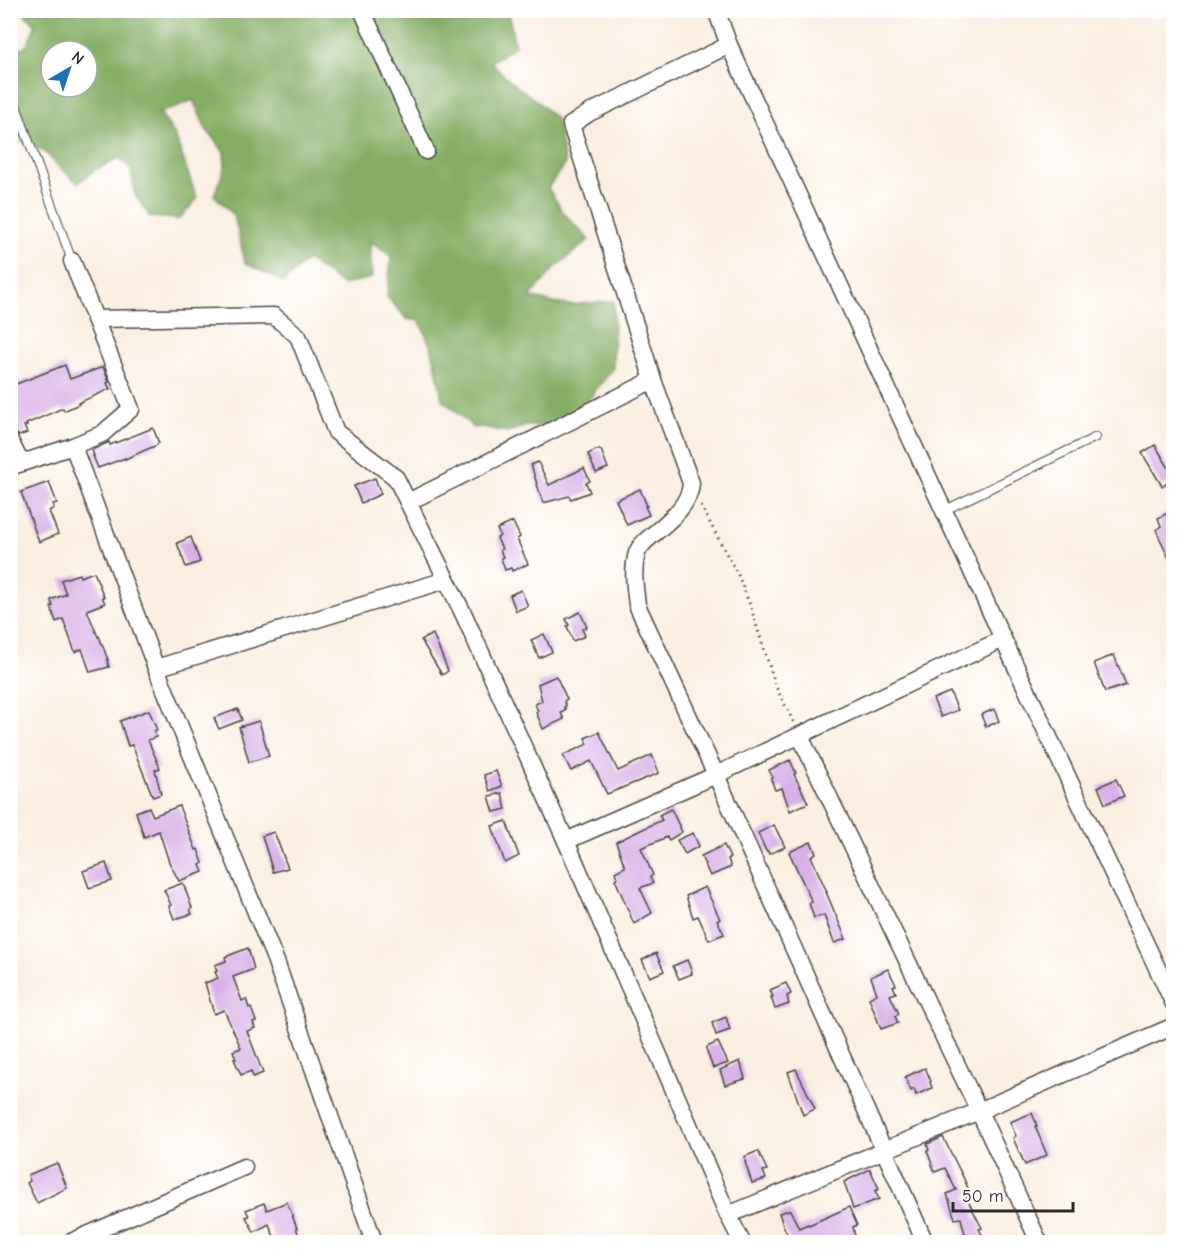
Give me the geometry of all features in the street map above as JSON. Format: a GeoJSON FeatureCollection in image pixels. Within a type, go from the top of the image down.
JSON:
{"type":"FeatureCollection","features":[{"type":"Feature","properties":{"kind":"street"},"geometry":{"type":"LineString","coordinates":[[362,10],[426,151]]}},
{"type":"Feature","properties":{"kind":"street"},"geometry":{"type":"LineString","coordinates":[[716,10],[729,45],[943,511],[1173,1004]]}},
{"type":"Feature","properties":{"kind":"street"},"geometry":{"type":"LineString","coordinates":[[729,45],[571,124],[653,380],[691,483],[683,505],[645,541],[638,551],[634,576],[637,605],[716,775],[925,1242]]}},
{"type":"Feature","properties":{"kind":"street"},"geometry":{"type":"LineString","coordinates":[[10,441],[16,465],[102,434],[131,409],[72,261]]}},
{"type":"Feature","properties":{"kind":"street"},"geometry":{"type":"LineString","coordinates":[[95,319],[273,316],[298,336],[336,432],[396,478],[464,615],[566,841],[728,1215],[742,1242]]}},
{"type":"Feature","properties":{"kind":"street"},"geometry":{"type":"LineString","coordinates":[[408,502],[653,380]]}},
{"type":"Feature","properties":{"kind":"street"},"geometry":{"type":"LineString","coordinates":[[73,446],[156,668],[275,959],[374,1242]]}},
{"type":"Feature","properties":{"kind":"street"},"geometry":{"type":"LineString","coordinates":[[156,668],[446,580]]}},
{"type":"Feature","properties":{"kind":"street"},"geometry":{"type":"LineString","coordinates":[[566,841],[716,775],[1003,639]]}},
{"type":"Feature","properties":{"kind":"street"},"geometry":{"type":"LineString","coordinates":[[800,736],[1039,1242]]}},
{"type":"Feature","properties":{"kind":"street"},"geometry":{"type":"LineString","coordinates":[[728,1215],[979,1111],[1173,1026]]}},
{"type":"Feature","properties":{"kind":"street"},"geometry":{"type":"LineString","coordinates":[[71,1242],[244,1167]]}},
{"type":"Feature","properties":{"kind":"lane"},"geometry":{"type":"LineString","coordinates":[[10,89],[72,261]]}},
{"type":"Feature","properties":{"kind":"lane"},"geometry":{"type":"LineString","coordinates":[[943,511],[1096,437]]}},
{"type":"Feature","properties":{"kind":"path"},"geometry":{"type":"LineString","coordinates":[[690,490],[698,498],[740,577],[776,687],[800,736]]}},
{"type":"Feature","properties":{"kind":"green space"},"geometry":{"type":"Polygon","coordinates":[[[20,11],[508,11],[515,46],[491,62],[556,119],[565,163],[548,188],[563,212],[589,240],[555,268],[530,297],[570,305],[614,301],[613,369],[583,406],[555,425],[527,426],[507,432],[482,427],[474,428],[442,399],[432,350],[420,321],[407,319],[387,297],[391,256],[370,241],[372,278],[343,285],[307,260],[284,282],[245,263],[234,215],[214,195],[225,167],[224,152],[206,129],[193,100],[160,113],[175,135],[197,199],[179,219],[150,217],[135,195],[131,169],[120,158],[95,170],[78,183],[45,152],[17,139],[11,133],[10,50],[26,47],[36,24],[20,11]]]}},
{"type":"Feature","properties":{"kind":"building"},"geometry":{"type":"Polygon","coordinates":[[[65,365],[70,379],[103,367],[110,389],[64,411],[63,408],[26,424],[27,426],[24,426],[27,433],[19,436],[10,431],[10,394],[14,393],[11,386],[65,365]]]}},
{"type":"Feature","properties":{"kind":"building"},"geometry":{"type":"Polygon","coordinates":[[[153,428],[159,443],[157,445],[98,468],[92,450],[153,428]]]}},
{"type":"Feature","properties":{"kind":"building"},"geometry":{"type":"Polygon","coordinates":[[[1155,445],[1173,475],[1173,480],[1162,486],[1142,453],[1155,445]]]}},
{"type":"Feature","properties":{"kind":"building"},"geometry":{"type":"Polygon","coordinates":[[[601,450],[608,468],[596,473],[588,454],[601,450]]]}},
{"type":"Feature","properties":{"kind":"building"},"geometry":{"type":"Polygon","coordinates":[[[538,462],[549,485],[584,468],[590,481],[586,483],[590,492],[571,499],[569,496],[543,503],[531,465],[538,462]]]}},
{"type":"Feature","properties":{"kind":"building"},"geometry":{"type":"Polygon","coordinates":[[[375,478],[381,494],[361,503],[354,486],[375,478]]]}},
{"type":"Feature","properties":{"kind":"building"},"geometry":{"type":"Polygon","coordinates":[[[49,482],[57,503],[53,504],[54,508],[49,511],[58,534],[39,542],[21,492],[49,482]]]}},
{"type":"Feature","properties":{"kind":"building"},"geometry":{"type":"Polygon","coordinates":[[[640,489],[649,515],[627,525],[616,500],[640,489]]]}},
{"type":"Feature","properties":{"kind":"building"},"geometry":{"type":"Polygon","coordinates":[[[1173,510],[1173,567],[1156,530],[1161,526],[1158,518],[1173,510]]]}},
{"type":"Feature","properties":{"kind":"building"},"geometry":{"type":"Polygon","coordinates":[[[513,522],[520,537],[517,539],[528,564],[512,571],[511,568],[505,570],[497,529],[513,522]]]}},
{"type":"Feature","properties":{"kind":"building"},"geometry":{"type":"Polygon","coordinates":[[[191,537],[200,562],[186,567],[177,543],[191,537]]]}},
{"type":"Feature","properties":{"kind":"building"},"geometry":{"type":"Polygon","coordinates":[[[94,572],[105,603],[87,610],[99,636],[109,667],[90,672],[82,649],[75,652],[63,619],[56,622],[51,600],[66,594],[61,580],[94,572]]]}},
{"type":"Feature","properties":{"kind":"building"},"geometry":{"type":"Polygon","coordinates":[[[521,590],[528,606],[516,611],[510,595],[521,590]]]}},
{"type":"Feature","properties":{"kind":"building"},"geometry":{"type":"Polygon","coordinates":[[[580,612],[587,627],[582,629],[585,636],[573,641],[566,619],[580,612]]]}},
{"type":"Feature","properties":{"kind":"building"},"geometry":{"type":"Polygon","coordinates":[[[433,634],[448,671],[442,675],[421,640],[433,634]]]}},
{"type":"Feature","properties":{"kind":"building"},"geometry":{"type":"Polygon","coordinates":[[[544,634],[552,652],[539,658],[531,640],[544,634]]]}},
{"type":"Feature","properties":{"kind":"building"},"geometry":{"type":"Polygon","coordinates":[[[1114,655],[1126,685],[1105,692],[1094,663],[1114,655]]]}},
{"type":"Feature","properties":{"kind":"building"},"geometry":{"type":"Polygon","coordinates":[[[556,676],[567,699],[564,701],[566,710],[561,713],[564,719],[543,729],[535,704],[542,701],[538,684],[556,676]]]}},
{"type":"Feature","properties":{"kind":"building"},"geometry":{"type":"Polygon","coordinates":[[[950,692],[958,710],[941,717],[933,699],[950,692]]]}},
{"type":"Feature","properties":{"kind":"building"},"geometry":{"type":"Polygon","coordinates":[[[238,709],[242,720],[219,729],[214,718],[238,709]]]}},
{"type":"Feature","properties":{"kind":"building"},"geometry":{"type":"Polygon","coordinates":[[[994,709],[999,721],[986,727],[981,715],[994,709]]]}},
{"type":"Feature","properties":{"kind":"building"},"geometry":{"type":"Polygon","coordinates":[[[149,710],[157,730],[154,731],[156,737],[148,740],[160,768],[155,770],[161,794],[153,797],[132,745],[128,746],[120,721],[149,710]]]}},
{"type":"Feature","properties":{"kind":"building"},"geometry":{"type":"Polygon","coordinates":[[[259,721],[269,756],[249,762],[239,727],[259,721]]]}},
{"type":"Feature","properties":{"kind":"building"},"geometry":{"type":"Polygon","coordinates":[[[599,732],[618,771],[652,755],[659,773],[607,794],[591,761],[571,771],[563,755],[588,744],[585,738],[599,732]]]}},
{"type":"Feature","properties":{"kind":"building"},"geometry":{"type":"Polygon","coordinates":[[[790,760],[808,803],[790,811],[782,788],[775,790],[769,770],[790,760]]]}},
{"type":"Feature","properties":{"kind":"building"},"geometry":{"type":"Polygon","coordinates":[[[496,771],[502,786],[490,791],[484,775],[496,771]]]}},
{"type":"Feature","properties":{"kind":"building"},"geometry":{"type":"Polygon","coordinates":[[[1116,779],[1124,796],[1105,804],[1098,787],[1116,779]]]}},
{"type":"Feature","properties":{"kind":"building"},"geometry":{"type":"Polygon","coordinates":[[[502,793],[506,809],[494,812],[489,796],[502,793]]]}},
{"type":"Feature","properties":{"kind":"building"},"geometry":{"type":"Polygon","coordinates":[[[179,806],[196,850],[198,849],[203,863],[200,865],[203,872],[179,881],[169,862],[159,831],[144,837],[136,812],[149,807],[153,816],[179,806]]]}},
{"type":"Feature","properties":{"kind":"building"},"geometry":{"type":"Polygon","coordinates":[[[671,809],[682,832],[669,840],[667,837],[641,848],[653,875],[650,877],[653,883],[640,888],[652,913],[634,924],[615,879],[617,878],[615,872],[625,867],[616,842],[662,820],[659,815],[671,809]]]}},
{"type":"Feature","properties":{"kind":"building"},"geometry":{"type":"Polygon","coordinates":[[[506,821],[519,856],[505,863],[492,826],[506,821]]]}},
{"type":"Feature","properties":{"kind":"building"},"geometry":{"type":"Polygon","coordinates":[[[774,825],[785,847],[769,854],[758,833],[774,825]]]}},
{"type":"Feature","properties":{"kind":"building"},"geometry":{"type":"Polygon","coordinates":[[[274,832],[288,868],[273,872],[262,836],[274,832]]]}},
{"type":"Feature","properties":{"kind":"building"},"geometry":{"type":"Polygon","coordinates":[[[693,833],[699,846],[685,854],[677,840],[693,833]]]}},
{"type":"Feature","properties":{"kind":"building"},"geometry":{"type":"Polygon","coordinates":[[[811,842],[816,853],[811,856],[846,939],[834,943],[824,915],[814,918],[809,903],[812,902],[789,852],[811,842]]]}},
{"type":"Feature","properties":{"kind":"building"},"geometry":{"type":"Polygon","coordinates":[[[724,845],[731,867],[710,876],[701,856],[724,845]]]}},
{"type":"Feature","properties":{"kind":"building"},"geometry":{"type":"Polygon","coordinates":[[[106,863],[112,881],[89,888],[83,871],[106,863]]]}},
{"type":"Feature","properties":{"kind":"building"},"geometry":{"type":"Polygon","coordinates":[[[183,883],[192,914],[174,919],[164,890],[183,883]]]}},
{"type":"Feature","properties":{"kind":"building"},"geometry":{"type":"Polygon","coordinates":[[[705,887],[720,919],[717,920],[724,934],[709,940],[698,916],[693,918],[686,896],[705,887]]]}},
{"type":"Feature","properties":{"kind":"building"},"geometry":{"type":"Polygon","coordinates":[[[248,948],[254,969],[233,977],[242,1001],[246,999],[256,1021],[253,1022],[255,1028],[247,1031],[263,1073],[253,1077],[251,1071],[241,1075],[233,1051],[241,1048],[224,1010],[214,1014],[205,983],[218,978],[215,965],[226,961],[225,957],[248,948]]]}},
{"type":"Feature","properties":{"kind":"building"},"geometry":{"type":"Polygon","coordinates":[[[656,953],[664,971],[650,977],[642,960],[656,953]]]}},
{"type":"Feature","properties":{"kind":"building"},"geometry":{"type":"Polygon","coordinates":[[[687,960],[692,974],[679,979],[673,966],[687,960]]]}},
{"type":"Feature","properties":{"kind":"building"},"geometry":{"type":"Polygon","coordinates":[[[888,969],[896,985],[893,986],[896,993],[890,995],[899,1014],[895,1016],[898,1023],[881,1029],[869,998],[877,994],[871,977],[888,969]]]}},
{"type":"Feature","properties":{"kind":"building"},"geometry":{"type":"Polygon","coordinates":[[[786,983],[791,994],[787,996],[789,1004],[775,1009],[770,990],[786,983]]]}},
{"type":"Feature","properties":{"kind":"building"},"geometry":{"type":"Polygon","coordinates":[[[726,1017],[730,1030],[716,1035],[712,1023],[726,1017]]]}},
{"type":"Feature","properties":{"kind":"building"},"geometry":{"type":"Polygon","coordinates":[[[718,1042],[728,1063],[713,1068],[707,1047],[718,1042]]]}},
{"type":"Feature","properties":{"kind":"building"},"geometry":{"type":"Polygon","coordinates":[[[740,1061],[745,1079],[725,1085],[720,1070],[740,1061]]]}},
{"type":"Feature","properties":{"kind":"building"},"geometry":{"type":"Polygon","coordinates":[[[925,1068],[932,1088],[916,1095],[914,1089],[911,1091],[905,1077],[925,1068]]]}},
{"type":"Feature","properties":{"kind":"building"},"geometry":{"type":"Polygon","coordinates":[[[796,1069],[815,1109],[803,1115],[788,1072],[796,1069]]]}},
{"type":"Feature","properties":{"kind":"building"},"geometry":{"type":"Polygon","coordinates":[[[1032,1113],[1047,1155],[1025,1165],[1013,1138],[1016,1136],[1010,1122],[1032,1113]]]}},
{"type":"Feature","properties":{"kind":"building"},"geometry":{"type":"Polygon","coordinates":[[[943,1137],[970,1193],[965,1195],[982,1228],[979,1229],[986,1242],[967,1242],[961,1218],[955,1219],[947,1194],[956,1190],[945,1168],[935,1172],[927,1151],[929,1150],[927,1144],[943,1137]]]}},
{"type":"Feature","properties":{"kind":"building"},"geometry":{"type":"Polygon","coordinates":[[[758,1151],[767,1170],[763,1171],[766,1179],[752,1183],[744,1157],[758,1151]]]}},
{"type":"Feature","properties":{"kind":"building"},"geometry":{"type":"Polygon","coordinates":[[[57,1163],[67,1188],[37,1203],[27,1183],[30,1181],[28,1175],[57,1163]]]}},
{"type":"Feature","properties":{"kind":"building"},"geometry":{"type":"Polygon","coordinates":[[[870,1169],[879,1189],[875,1191],[879,1199],[853,1209],[844,1182],[870,1169]]]}},
{"type":"Feature","properties":{"kind":"building"},"geometry":{"type":"Polygon","coordinates":[[[287,1202],[299,1236],[276,1242],[269,1224],[254,1232],[246,1217],[249,1216],[246,1210],[264,1203],[267,1210],[287,1202]]]}},
{"type":"Feature","properties":{"kind":"building"},"geometry":{"type":"Polygon","coordinates":[[[849,1207],[857,1225],[853,1227],[855,1236],[827,1242],[791,1242],[779,1213],[790,1210],[799,1228],[849,1207]]]}}]}
